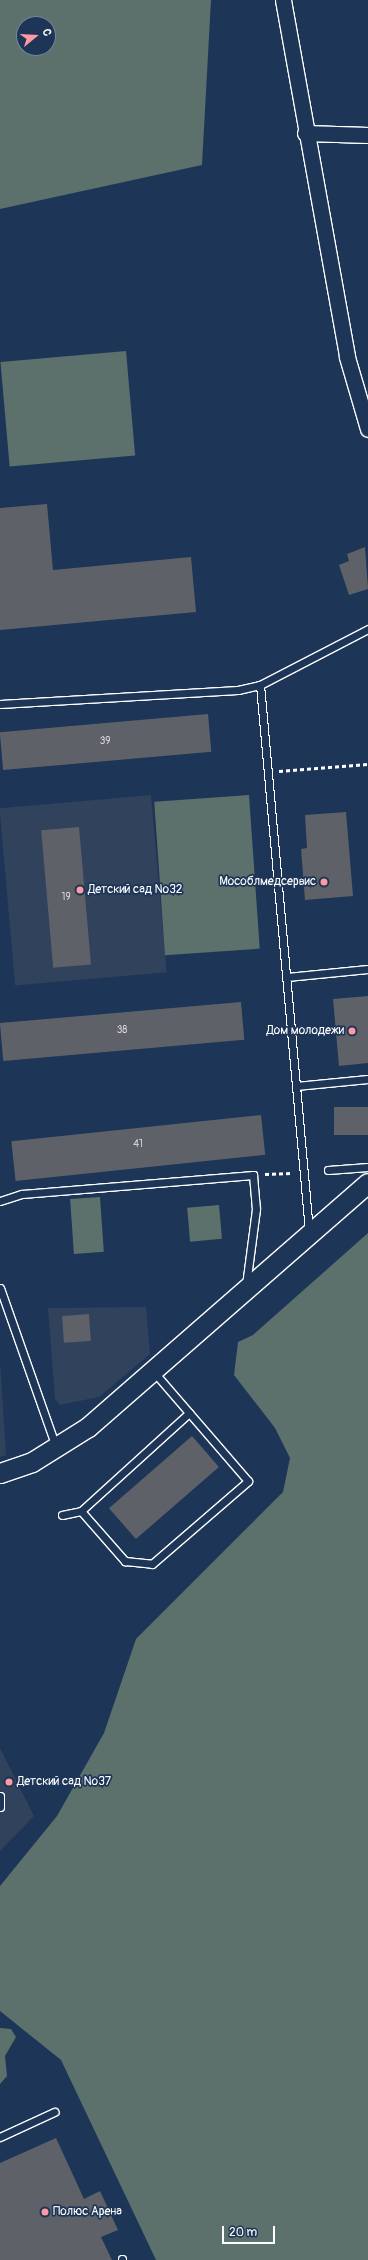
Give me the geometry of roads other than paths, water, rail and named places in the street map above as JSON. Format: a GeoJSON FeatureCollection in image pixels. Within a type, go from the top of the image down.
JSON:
{"type":"FeatureCollection","features":[{"type":"Feature","properties":{"kind":"street"},"geometry":{"type":"LineString","coordinates":[[283,0],[305,133],[346,357],[368,430]]}},
{"type":"Feature","properties":{"kind":"street"},"geometry":{"type":"LineString","coordinates":[[305,133],[368,135]]}},
{"type":"Feature","properties":{"kind":"street"},"geometry":{"type":"LineString","coordinates":[[0,1472],[56,1449],[153,1371],[368,1183]]}},
{"type":"Feature","properties":{"kind":"lane"},"geometry":{"type":"LineString","coordinates":[[0,704],[238,690],[260,685],[368,629]]}},
{"type":"Feature","properties":{"kind":"lane"},"geometry":{"type":"LineString","coordinates":[[260,685],[310,1235]]}},
{"type":"Feature","properties":{"kind":"lane"},"geometry":{"type":"LineString","coordinates":[[286,977],[368,969]]}},
{"type":"Feature","properties":{"kind":"lane"},"geometry":{"type":"LineString","coordinates":[[296,1086],[368,1079]]}},
{"type":"Feature","properties":{"kind":"lane"},"geometry":{"type":"LineString","coordinates":[[328,1170],[368,1167]]}},
{"type":"Feature","properties":{"kind":"lane"},"geometry":{"type":"LineString","coordinates":[[0,1201],[22,1194],[253,1175],[256,1210],[245,1292]]}},
{"type":"Feature","properties":{"kind":"lane"},"geometry":{"type":"LineString","coordinates":[[0,1288],[56,1449]]}},
{"type":"Feature","properties":{"kind":"lane"},"geometry":{"type":"LineString","coordinates":[[81,1511],[125,1561],[152,1564],[248,1481],[153,1371]]}},
{"type":"Feature","properties":{"kind":"lane"},"geometry":{"type":"LineString","coordinates":[[62,1515],[81,1511],[189,1413]]}},
{"type":"Feature","properties":{"kind":"lane"},"geometry":{"type":"LineString","coordinates":[[0,1796],[0,1807]]}},
{"type":"Feature","properties":{"kind":"lane"},"geometry":{"type":"LineString","coordinates":[[0,2137],[54,2112]]}},
{"type":"Feature","properties":{"kind":"place","name":"Мособлмедсервис"},"geometry":{"type":"Point","coordinates":[324,882]}},
{"type":"Feature","properties":{"kind":"place","name":"Детский сад №32"},"geometry":{"type":"Point","coordinates":[80,890]}},
{"type":"Feature","properties":{"kind":"place","name":"Дом молодежи"},"geometry":{"type":"Point","coordinates":[352,1031]}},
{"type":"Feature","properties":{"kind":"place","name":"Детский сад №37"},"geometry":{"type":"Point","coordinates":[9,1782]}},
{"type":"Feature","properties":{"kind":"place","name":"Полюс Арена"},"geometry":{"type":"Point","coordinates":[45,2212]}}]}
